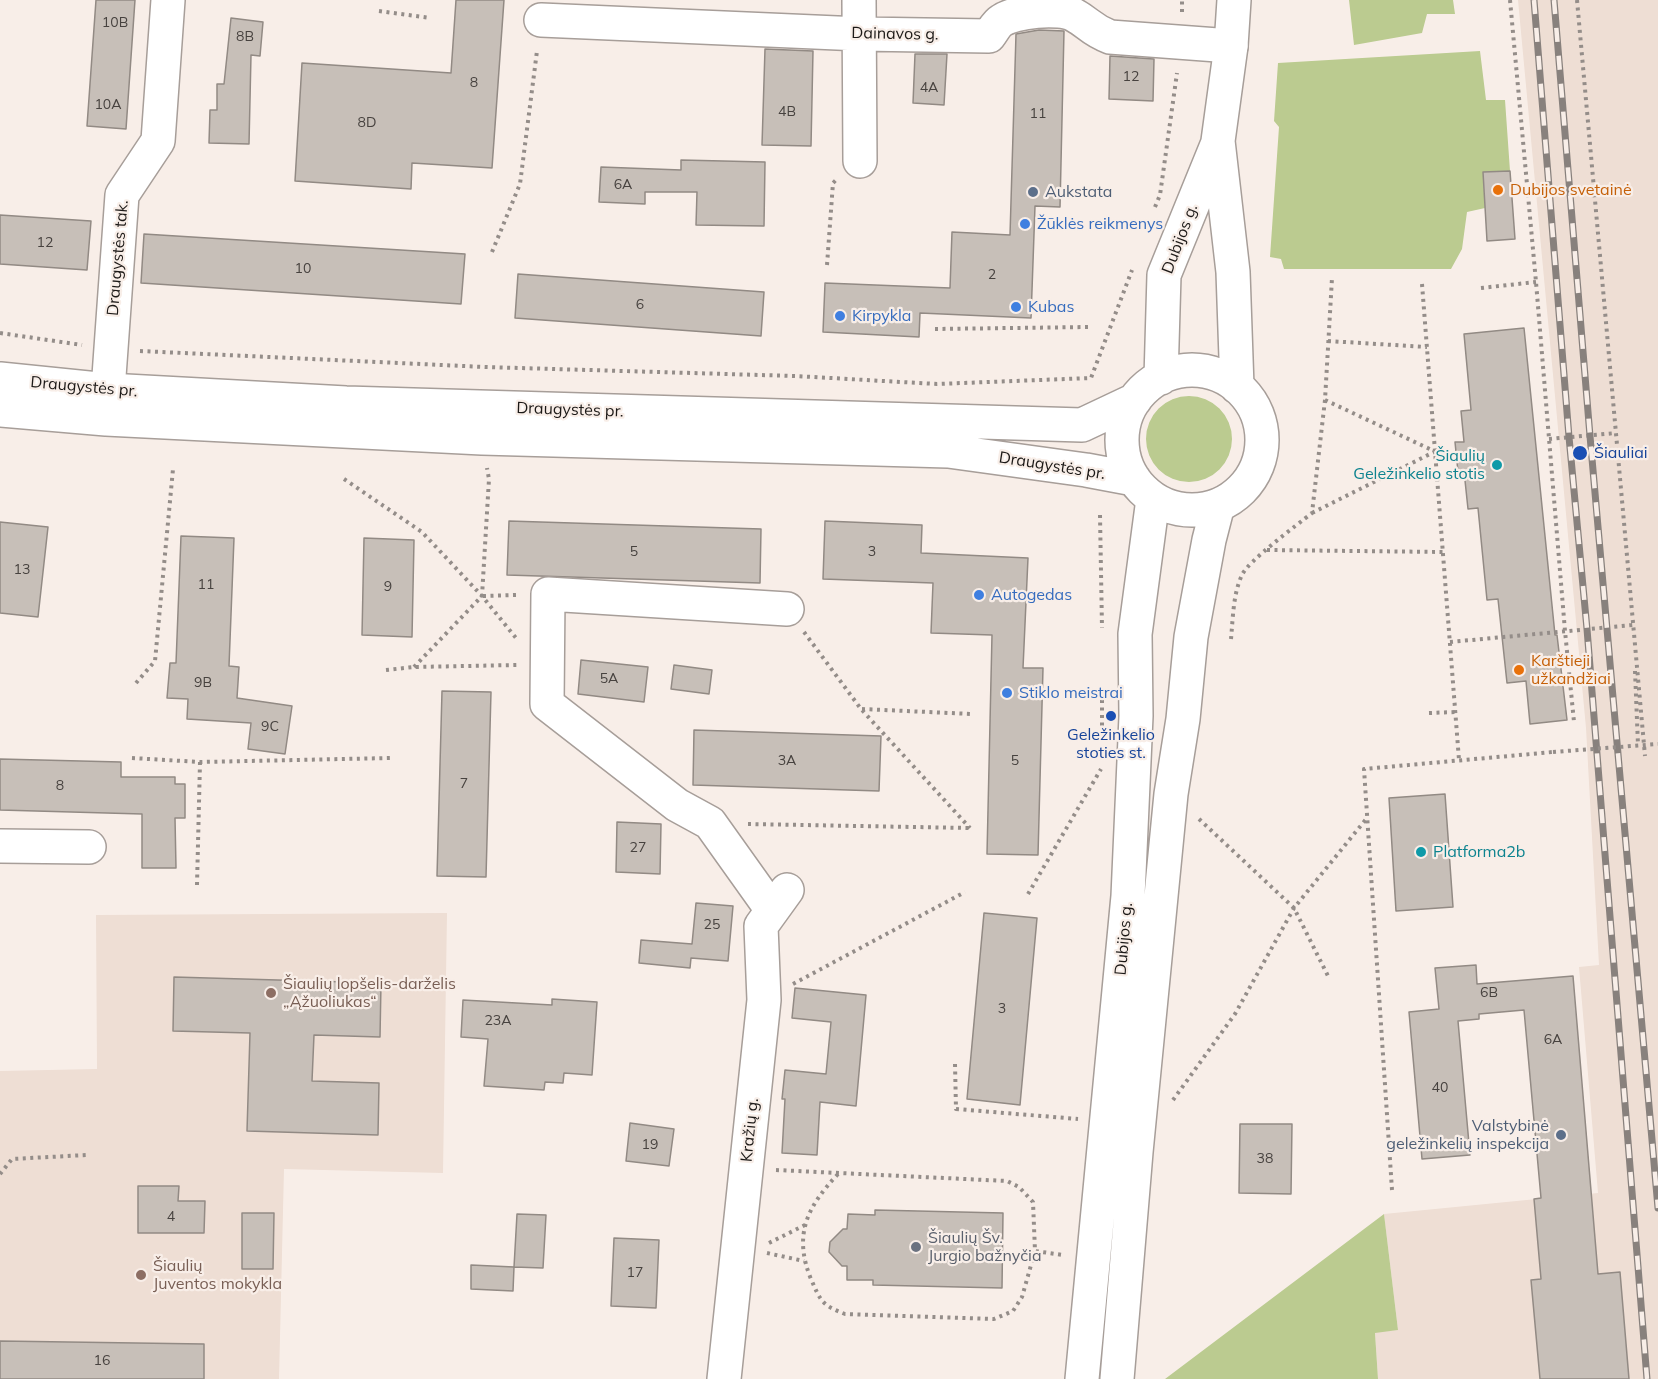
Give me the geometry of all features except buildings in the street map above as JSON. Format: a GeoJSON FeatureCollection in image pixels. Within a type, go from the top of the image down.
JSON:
{"type":"FeatureCollection","features":[{"type":"Feature","properties":{"kind":"main road","name":"Draugystės tak."},"geometry":{"type":"LineString","coordinates":[[107,405],[122,195],[158,141],[168,0]]}},
{"type":"Feature","properties":{"kind":"main road"},"geometry":{"type":"LineString","coordinates":[[859,0],[860,161]]}},
{"type":"Feature","properties":{"kind":"main road","name":"Dubijos g."},"geometry":{"type":"LineString","coordinates":[[1161,378],[1164,275],[1218,141],[1231,46],[1234,0]]}},
{"type":"Feature","properties":{"kind":"main road","name":"Dainavos g."},"geometry":{"type":"LineString","coordinates":[[542,20],[860,34],[989,36],[1000,21],[1018,14],[1059,11],[1073,14],[1095,32],[1110,37],[1231,46]]}},
{"type":"Feature","properties":{"kind":"main road","name":"Dubijos g."},"geometry":{"type":"LineString","coordinates":[[1218,141],[1233,272],[1237,387]]}},
{"type":"Feature","properties":{"kind":"main road"},"geometry":{"type":"LineString","coordinates":[[1192,370],[1208,372],[1237,387],[1256,412],[1262,444],[1253,474],[1244,487],[1232,498],[1218,505],[1185,510],[1168,506],[1144,489],[1123,453],[1122,439],[1124,425],[1135,400],[1146,387],[1176,372],[1192,370]]}},
{"type":"Feature","properties":{"kind":"main road","name":"Draugystės pr."},"geometry":{"type":"LineString","coordinates":[[0,379],[107,405],[482,438],[948,451],[1086,470],[1144,489]]}},
{"type":"Feature","properties":{"kind":"main road","name":"Draugystės pr."},"geometry":{"type":"LineString","coordinates":[[0,410],[107,405],[346,403],[1082,425],[1135,400]]}},
{"type":"Feature","properties":{"kind":"main road","name":"Dubijos g."},"geometry":{"type":"LineString","coordinates":[[1082,1379],[1128,896],[1136,716],[1135,634],[1144,489]]}},
{"type":"Feature","properties":{"kind":"main road","name":"Dubijos g."},"geometry":{"type":"LineString","coordinates":[[1117,1379],[1138,1129],[1171,794],[1183,719],[1191,637],[1209,540],[1218,505]]}},
{"type":"Feature","properties":{"kind":"main road"},"geometry":{"type":"LineString","coordinates":[[710,823],[677,805],[547,704],[542,665],[548,594],[787,609]]}},
{"type":"Feature","properties":{"kind":"main road","name":"Kražių g."},"geometry":{"type":"LineString","coordinates":[[710,823],[780,900],[761,926],[764,1000],[724,1379]]}},
{"type":"Feature","properties":{"kind":"main road"},"geometry":{"type":"LineString","coordinates":[[0,846],[89,847]]}},
{"type":"Feature","properties":{"kind":"path"},"geometry":{"type":"LineString","coordinates":[[1153,213],[1160,195],[1181,43],[1182,0]]}},
{"type":"Feature","properties":{"kind":"path"},"geometry":{"type":"LineString","coordinates":[[1510,0],[1574,722]]}},
{"type":"Feature","properties":{"kind":"path"},"geometry":{"type":"LineString","coordinates":[[1577,0],[1645,756]]}},
{"type":"Feature","properties":{"kind":"path"},"geometry":{"type":"LineString","coordinates":[[379,11],[431,18]]}},
{"type":"Feature","properties":{"kind":"path"},"geometry":{"type":"LineString","coordinates":[[492,252],[520,184],[542,20]]}},
{"type":"Feature","properties":{"kind":"path"},"geometry":{"type":"LineString","coordinates":[[827,265],[833,183],[860,161]]}},
{"type":"Feature","properties":{"kind":"path"},"geometry":{"type":"LineString","coordinates":[[0,333],[58,340],[111,350],[485,367],[795,376],[937,384],[1091,378],[1133,266]]}},
{"type":"Feature","properties":{"kind":"path"},"geometry":{"type":"LineString","coordinates":[[1312,513],[1325,400],[1332,278]]}},
{"type":"Feature","properties":{"kind":"path"},"geometry":{"type":"LineString","coordinates":[[1481,288],[1536,282]]}},
{"type":"Feature","properties":{"kind":"path"},"geometry":{"type":"LineString","coordinates":[[1422,284],[1459,760]]}},
{"type":"Feature","properties":{"kind":"path"},"geometry":{"type":"LineString","coordinates":[[935,329],[1089,327]]}},
{"type":"Feature","properties":{"kind":"path"},"geometry":{"type":"LineString","coordinates":[[1328,341],[1427,347]]}},
{"type":"Feature","properties":{"kind":"path"},"geometry":{"type":"LineString","coordinates":[[1325,400],[1435,452]]}},
{"type":"Feature","properties":{"kind":"path"},"geometry":{"type":"LineString","coordinates":[[1549,439],[1616,433]]}},
{"type":"Feature","properties":{"kind":"path"},"geometry":{"type":"LineString","coordinates":[[1231,639],[1242,573],[1266,550],[1312,513],[1435,452]]}},
{"type":"Feature","properties":{"kind":"path"},"geometry":{"type":"LineString","coordinates":[[136,683],[155,661],[173,469]]}},
{"type":"Feature","properties":{"kind":"path"},"geometry":{"type":"LineString","coordinates":[[344,479],[422,532],[542,665]]}},
{"type":"Feature","properties":{"kind":"path"},"geometry":{"type":"LineString","coordinates":[[414,667],[482,596],[489,479]]}},
{"type":"Feature","properties":{"kind":"path"},"geometry":{"type":"LineString","coordinates":[[1100,514],[1102,633]]}},
{"type":"Feature","properties":{"kind":"path"},"geometry":{"type":"LineString","coordinates":[[1266,550],[1443,552]]}},
{"type":"Feature","properties":{"kind":"path"},"geometry":{"type":"LineString","coordinates":[[710,823],[970,828],[861,709],[787,609]]}},
{"type":"Feature","properties":{"kind":"path"},"geometry":{"type":"LineString","coordinates":[[1450,642],[1633,624]]}},
{"type":"Feature","properties":{"kind":"path"},"geometry":{"type":"LineString","coordinates":[[1633,624],[1638,745]]}},
{"type":"Feature","properties":{"kind":"path"},"geometry":{"type":"LineString","coordinates":[[386,670],[414,667],[542,665]]}},
{"type":"Feature","properties":{"kind":"path"},"geometry":{"type":"LineString","coordinates":[[1102,678],[1102,734]]}},
{"type":"Feature","properties":{"kind":"path"},"geometry":{"type":"LineString","coordinates":[[861,709],[972,714]]}},
{"type":"Feature","properties":{"kind":"path"},"geometry":{"type":"LineString","coordinates":[[1429,713],[1455,712]]}},
{"type":"Feature","properties":{"kind":"path"},"geometry":{"type":"LineString","coordinates":[[1392,1190],[1364,769],[1658,744]]}},
{"type":"Feature","properties":{"kind":"path"},"geometry":{"type":"LineString","coordinates":[[132,758],[200,762],[391,758]]}},
{"type":"Feature","properties":{"kind":"path"},"geometry":{"type":"LineString","coordinates":[[197,885],[200,762]]}},
{"type":"Feature","properties":{"kind":"path"},"geometry":{"type":"LineString","coordinates":[[1028,894],[1101,768],[1101,780]]}},
{"type":"Feature","properties":{"kind":"path"},"geometry":{"type":"LineString","coordinates":[[1171,794],[1294,909],[1328,976]]}},
{"type":"Feature","properties":{"kind":"path"},"geometry":{"type":"LineString","coordinates":[[1169,1106],[1235,1014],[1294,909],[1367,817]]}},
{"type":"Feature","properties":{"kind":"path"},"geometry":{"type":"LineString","coordinates":[[764,1000],[965,892]]}},
{"type":"Feature","properties":{"kind":"path"},"geometry":{"type":"LineString","coordinates":[[955,1064],[956,1109],[1079,1119],[1077,1130]]}},
{"type":"Feature","properties":{"kind":"path"},"geometry":{"type":"LineString","coordinates":[[0,1174],[12,1159],[86,1155]]}},
{"type":"Feature","properties":{"kind":"path"},"geometry":{"type":"LineString","coordinates":[[746,1168],[1007,1181],[1019,1187],[1033,1202],[1035,1251],[1022,1297],[1013,1311],[994,1319],[845,1314],[826,1307],[804,1262],[802,1239],[809,1212],[820,1193],[838,1174]]}},
{"type":"Feature","properties":{"kind":"path"},"geometry":{"type":"LineString","coordinates":[[765,1245],[806,1225]]}},
{"type":"Feature","properties":{"kind":"path"},"geometry":{"type":"LineString","coordinates":[[1035,1251],[1065,1256],[1066,1244]]}},
{"type":"Feature","properties":{"kind":"shaded area"},"geometry":{"type":"Polygon","coordinates":[[[1518,0],[1658,0],[1658,1379],[1378,1379],[1375,1332],[1398,1330],[1384,1214],[1598,1193],[1579,967],[1599,965],[1586,728],[1518,0]]]}},
{"type":"Feature","properties":{"kind":"shaded area"},"geometry":{"type":"Polygon","coordinates":[[[447,913],[443,1173],[284,1169],[279,1379],[0,1379],[0,1071],[97,1069],[96,915],[447,913]]]}},
{"type":"Feature","properties":{"kind":"green space"},"geometry":{"type":"Polygon","coordinates":[[[1349,0],[1453,0],[1455,14],[1427,14],[1422,33],[1354,45],[1349,0]]]}},
{"type":"Feature","properties":{"kind":"green space"},"geometry":{"type":"Polygon","coordinates":[[[1480,51],[1486,100],[1505,100],[1510,171],[1483,173],[1485,208],[1467,212],[1462,249],[1451,269],[1284,269],[1281,259],[1270,257],[1279,127],[1274,121],[1278,63],[1480,51]]]}},
{"type":"Feature","properties":{"kind":"green space"},"geometry":{"type":"Polygon","coordinates":[[[1189,396],[1206,399],[1220,408],[1229,422],[1232,439],[1229,456],[1220,470],[1206,479],[1189,482],[1172,479],[1158,470],[1149,456],[1146,439],[1149,422],[1158,408],[1172,399],[1189,396]]]}},
{"type":"Feature","properties":{"kind":"green space"},"geometry":{"type":"Polygon","coordinates":[[[1384,1214],[1398,1330],[1375,1333],[1378,1379],[1165,1379],[1384,1214]]]}},
{"type":"Feature","properties":{"kind":"railway"},"geometry":{"type":"LineString","coordinates":[[1534,0],[1647,1379]]}},
{"type":"Feature","properties":{"kind":"railway"},"geometry":{"type":"LineString","coordinates":[[1554,0],[1658,1208]]}},
{"type":"Feature","properties":{"kind":"place","name":"Dubijos svetainė"},"geometry":{"type":"Point","coordinates":[1498,190]}},
{"type":"Feature","properties":{"kind":"place","name":"Aukstata"},"geometry":{"type":"Point","coordinates":[1033,192]}},
{"type":"Feature","properties":{"kind":"place","name":"Žūklės reikmenys"},"geometry":{"type":"Point","coordinates":[1025,224]}},
{"type":"Feature","properties":{"kind":"place","name":"Kubas"},"geometry":{"type":"Point","coordinates":[1016,307]}},
{"type":"Feature","properties":{"kind":"place","name":"Kirpykla"},"geometry":{"type":"Point","coordinates":[840,316]}},
{"type":"Feature","properties":{"kind":"place","name":"Šiauliai"},"geometry":{"type":"Point","coordinates":[1580,453]}},
{"type":"Feature","properties":{"kind":"place","name":"Šiaulių Geležinkelio stotis"},"geometry":{"type":"Point","coordinates":[1497,465]}},
{"type":"Feature","properties":{"kind":"place","name":"Autogedas"},"geometry":{"type":"Point","coordinates":[979,595]}},
{"type":"Feature","properties":{"kind":"place","name":"Karštieji užkandžiai"},"geometry":{"type":"Point","coordinates":[1519,670]}},
{"type":"Feature","properties":{"kind":"place","name":"Stiklo meistrai"},"geometry":{"type":"Point","coordinates":[1007,693]}},
{"type":"Feature","properties":{"kind":"place","name":"Geležinkelio stoties st."},"geometry":{"type":"Point","coordinates":[1111,716]}},
{"type":"Feature","properties":{"kind":"place","name":"Platforma2b"},"geometry":{"type":"Point","coordinates":[1421,852]}},
{"type":"Feature","properties":{"kind":"place","name":"Šiaulių lopšelis-darželis „Ąžuoliukas“"},"geometry":{"type":"Point","coordinates":[271,993]}},
{"type":"Feature","properties":{"kind":"place","name":"Valstybinė geležinkelių inspekcija"},"geometry":{"type":"Point","coordinates":[1561,1135]}},
{"type":"Feature","properties":{"kind":"place","name":"Šiaulių Šv. Jurgio bažnyčia"},"geometry":{"type":"Point","coordinates":[916,1247]}},
{"type":"Feature","properties":{"kind":"place","name":"Šiaulių Juventos mokykla"},"geometry":{"type":"Point","coordinates":[141,1275]}}]}
